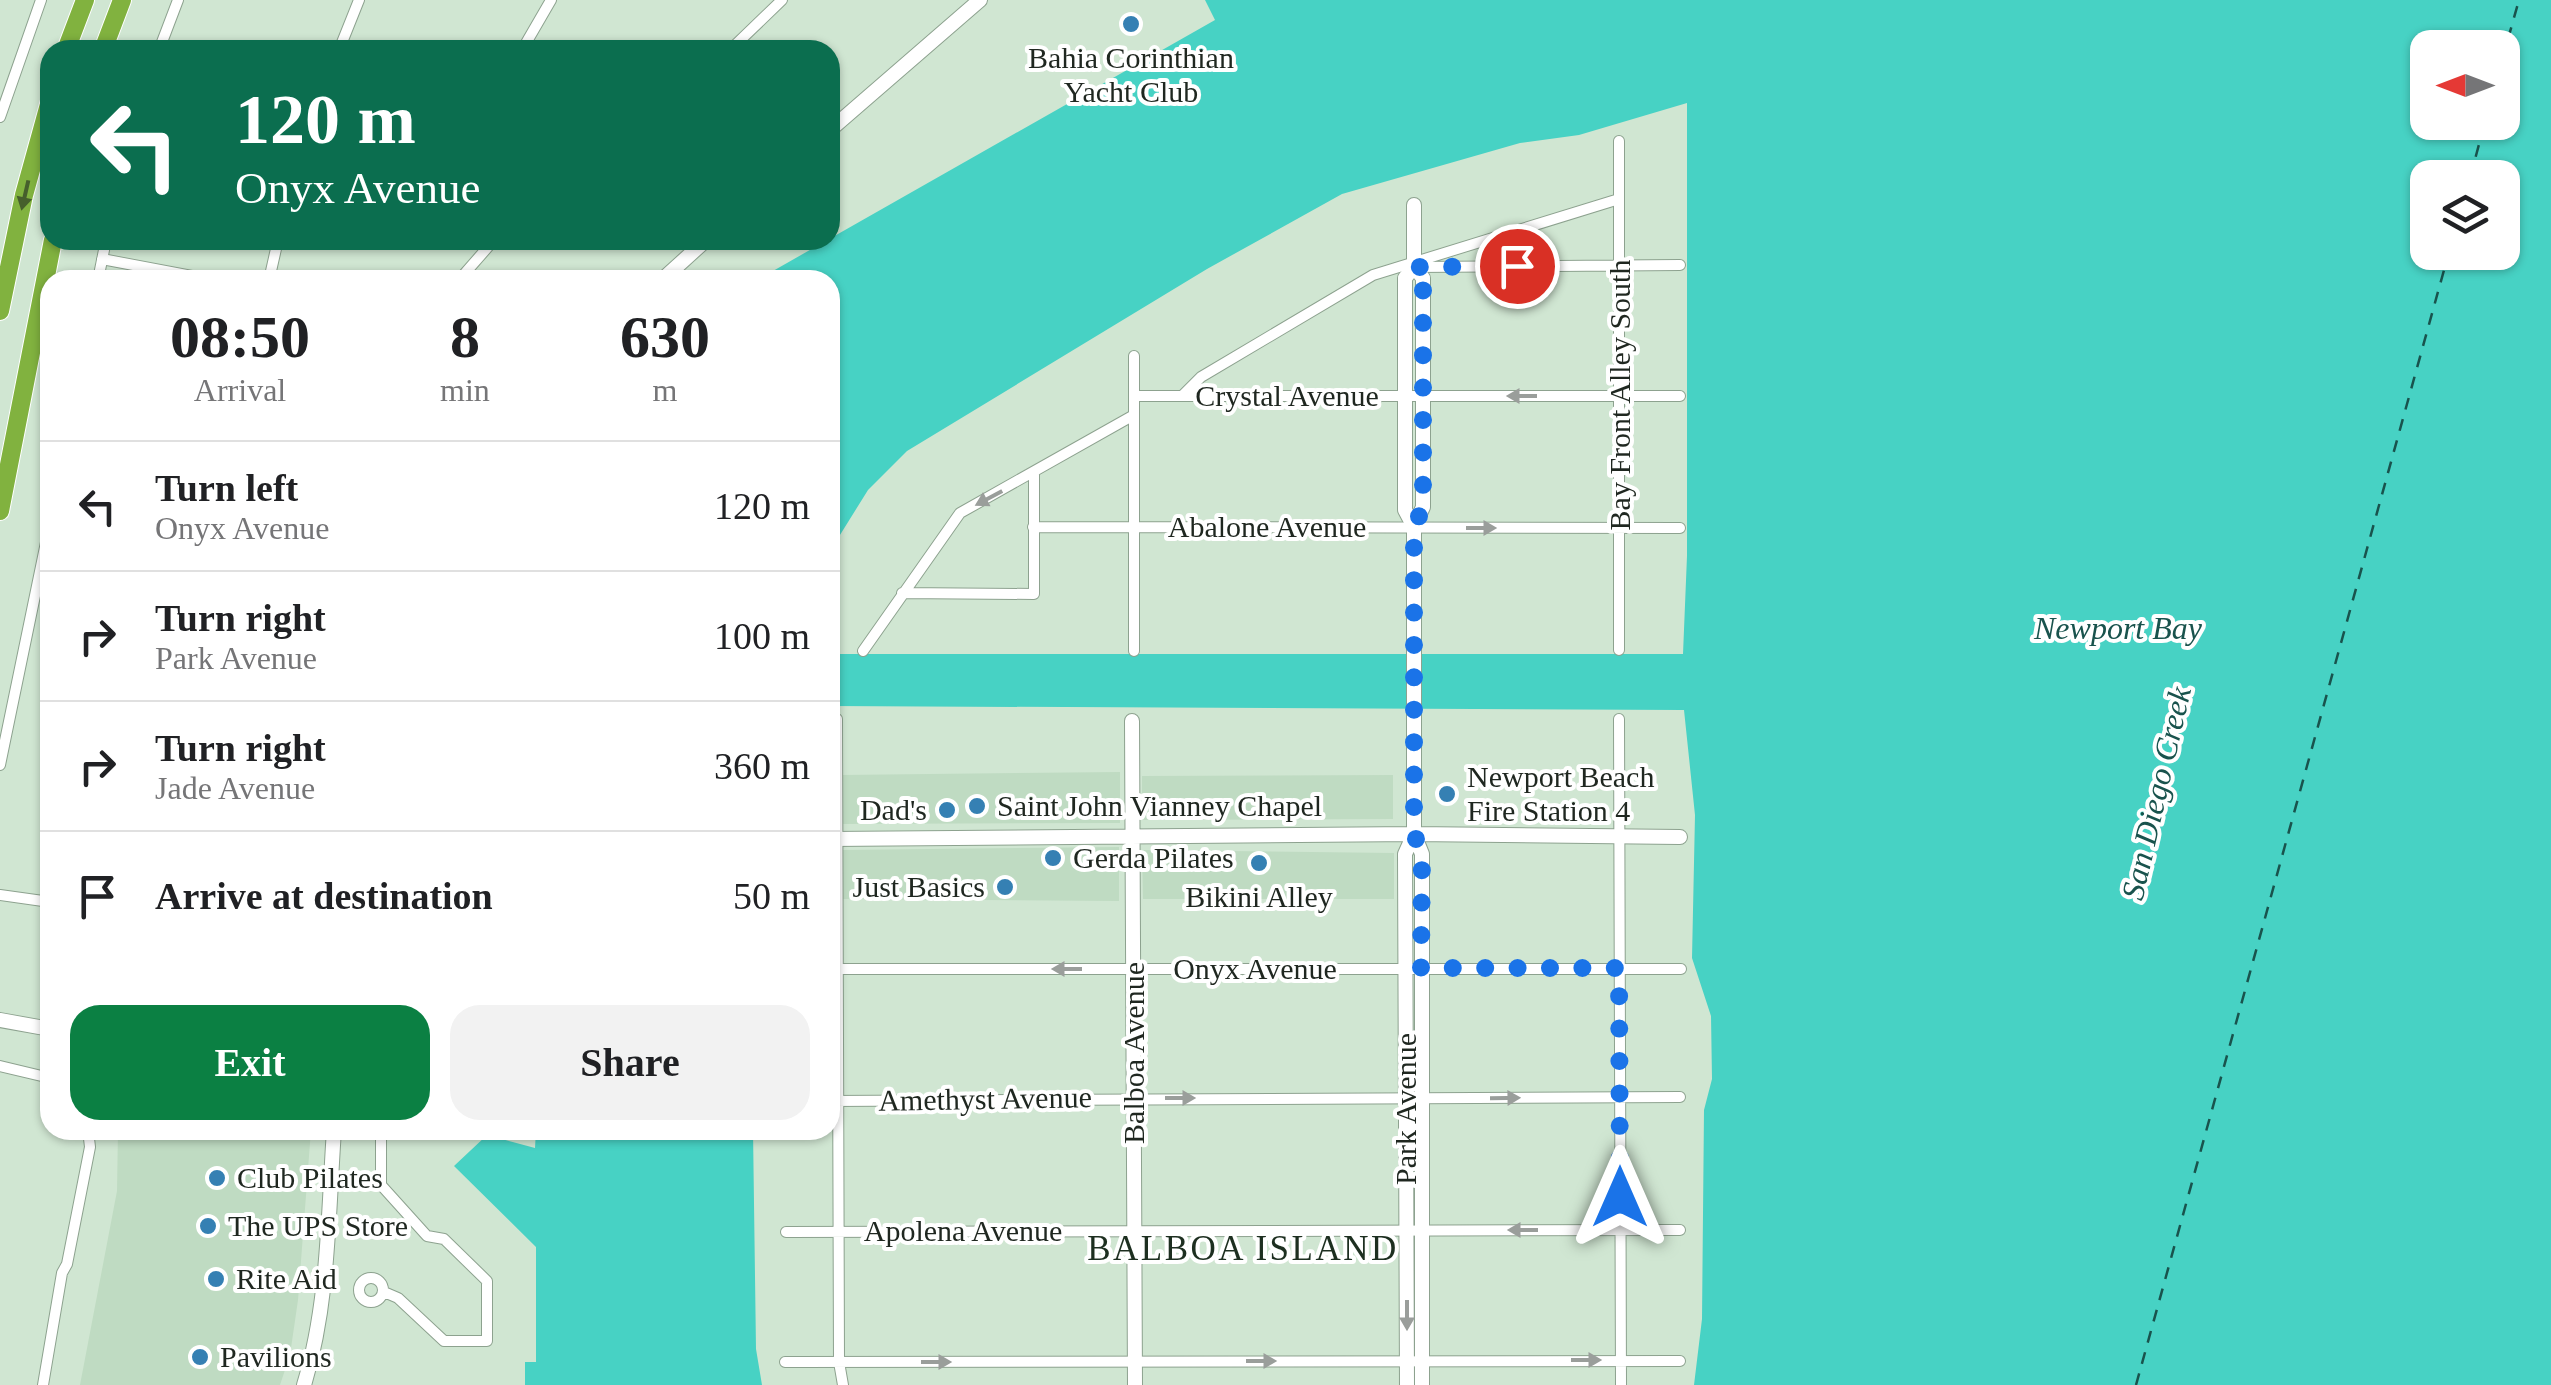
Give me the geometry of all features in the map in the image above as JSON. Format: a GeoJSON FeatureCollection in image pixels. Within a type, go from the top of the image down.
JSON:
{"type":"FeatureCollection","features":[{"type":"Feature","properties":{"kind":"highway"},"geometry":{"type":"LineString","coordinates":[[70,40],[85,0]]}},
{"type":"Feature","properties":{"kind":"highway"},"geometry":{"type":"LineString","coordinates":[[107,40],[122,0]]}},
{"type":"Feature","properties":{"kind":"highway"},"geometry":{"type":"LineString","coordinates":[[0,311],[40,137]]}},
{"type":"Feature","properties":{"kind":"highway"},"geometry":{"type":"LineString","coordinates":[[0,511],[40,303]]}},
{"type":"Feature","properties":{"kind":"street"},"geometry":{"type":"LineString","coordinates":[[163,40],[178,0]]}},
{"type":"Feature","properties":{"kind":"street"},"geometry":{"type":"LineString","coordinates":[[343,40],[359,0]]}},
{"type":"Feature","properties":{"kind":"street"},"geometry":{"type":"LineString","coordinates":[[528,40],[551,0]]}},
{"type":"Feature","properties":{"kind":"street"},"geometry":{"type":"LineString","coordinates":[[740,40],[782,0]]}},
{"type":"Feature","properties":{"kind":"street"},"geometry":{"type":"LineString","coordinates":[[840,121],[980,0]]}},
{"type":"Feature","properties":{"kind":"street"},"geometry":{"type":"LineString","coordinates":[[0,117],[36,2]]}},
{"type":"Feature","properties":{"kind":"street","name":"Bay Front Alley South"},"geometry":{"type":"LineString","coordinates":[[1619,141],[1619,650]]}},
{"type":"Feature","properties":{"kind":"street"},"geometry":{"type":"LineString","coordinates":[[1182,396],[1201,377],[1374,275],[1619,199]]}},
{"type":"Feature","properties":{"kind":"street","name":"Park Avenue"},"geometry":{"type":"LineString","coordinates":[[1407,1385],[1414,1360],[1414,1099],[1413,969],[1406,854],[1414,834],[1414,528],[1423,507],[1424,395],[1423,278],[1414,264],[1414,205]]}},
{"type":"Feature","properties":{"kind":"street"},"geometry":{"type":"LineString","coordinates":[[100,270],[104,250]]}},
{"type":"Feature","properties":{"kind":"street"},"geometry":{"type":"LineString","coordinates":[[468,270],[485,250]]}},
{"type":"Feature","properties":{"kind":"street"},"geometry":{"type":"LineString","coordinates":[[673,270],[695,250]]}},
{"type":"Feature","properties":{"kind":"street"},"geometry":{"type":"LineString","coordinates":[[102,258],[163,270]]}},
{"type":"Feature","properties":{"kind":"street"},"geometry":{"type":"LineString","coordinates":[[1414,264],[1680,265]]}},
{"type":"Feature","properties":{"kind":"street","name":"Park Avenue"},"geometry":{"type":"LineString","coordinates":[[1414,264],[1404,278],[1404,510],[1414,528]]}},
{"type":"Feature","properties":{"kind":"street"},"geometry":{"type":"LineString","coordinates":[[1134,356],[1134,651]]}},
{"type":"Feature","properties":{"kind":"street","name":"Crystal Avenue"},"geometry":{"type":"LineString","coordinates":[[1134,396],[1680,396]]}},
{"type":"Feature","properties":{"kind":"street"},"geometry":{"type":"LineString","coordinates":[[862,652],[960,513],[1134,416]]}},
{"type":"Feature","properties":{"kind":"street"},"geometry":{"type":"LineString","coordinates":[[902,593],[1034,594],[1034,474]]}},
{"type":"Feature","properties":{"kind":"street","name":"Abalone Avenue"},"geometry":{"type":"LineString","coordinates":[[1033,527],[1680,528]]}},
{"type":"Feature","properties":{"kind":"street"},"geometry":{"type":"LineString","coordinates":[[0,766],[40,571]]}},
{"type":"Feature","properties":{"kind":"street"},"geometry":{"type":"LineString","coordinates":[[1619,719],[1621,1385]]}},
{"type":"Feature","properties":{"kind":"street","name":"Balboa Avenue"},"geometry":{"type":"LineString","coordinates":[[1132,721],[1135,1385]]}},
{"type":"Feature","properties":{"kind":"street"},"geometry":{"type":"LineString","coordinates":[[840,839],[1680,836]]}},
{"type":"Feature","properties":{"kind":"street"},"geometry":{"type":"LineString","coordinates":[[0,895],[40,901]]}},
{"type":"Feature","properties":{"kind":"street","name":"Onyx Avenue"},"geometry":{"type":"LineString","coordinates":[[840,969],[1681,968]]}},
{"type":"Feature","properties":{"kind":"street"},"geometry":{"type":"LineString","coordinates":[[0,1020],[40,1026]]}},
{"type":"Feature","properties":{"kind":"street"},"geometry":{"type":"LineString","coordinates":[[0,1066],[40,1076]]}},
{"type":"Feature","properties":{"kind":"street","name":"Amethyst Avenue"},"geometry":{"type":"LineString","coordinates":[[840,1101],[1680,1097]]}},
{"type":"Feature","properties":{"kind":"street"},"geometry":{"type":"LineString","coordinates":[[43,1385],[89,1140]]}},
{"type":"Feature","properties":{"kind":"street"},"geometry":{"type":"LineString","coordinates":[[304,1385],[324,1287],[333,1140]]}},
{"type":"Feature","properties":{"kind":"street"},"geometry":{"type":"LineString","coordinates":[[381,1140],[381,1185],[427,1236],[444,1239],[487,1281],[487,1342],[444,1342],[398,1298],[384,1292]]}},
{"type":"Feature","properties":{"kind":"street"},"geometry":{"type":"LineString","coordinates":[[835,1140],[838,1362],[843,1385]]}},
{"type":"Feature","properties":{"kind":"street","name":"Apolena Avenue"},"geometry":{"type":"LineString","coordinates":[[786,1232],[1680,1230]]}},
{"type":"Feature","properties":{"kind":"street","name":"Park Avenue"},"geometry":{"type":"LineString","coordinates":[[1414,1360],[1422,1385]]}},
{"type":"Feature","properties":{"kind":"street"},"geometry":{"type":"LineString","coordinates":[[785,1362],[1680,1361]]}},
{"type":"Feature","properties":{"kind":"shaded area"},"geometry":{"type":"Polygon","coordinates":[[[1120,772],[1120,823],[841,824],[841,775],[1120,772]]]}},
{"type":"Feature","properties":{"kind":"shaded area"},"geometry":{"type":"Polygon","coordinates":[[[1393,775],[1393,819],[1142,820],[1142,776],[1393,775]]]}},
{"type":"Feature","properties":{"kind":"shaded area"},"geometry":{"type":"Polygon","coordinates":[[[1119,847],[1119,901],[841,899],[842,850],[1119,847]]]}},
{"type":"Feature","properties":{"kind":"shaded area"},"geometry":{"type":"Polygon","coordinates":[[[1142,850],[1394,853],[1394,899],[1143,899],[1142,850]]]}},
{"type":"Feature","properties":{"kind":"shaded area"},"geometry":{"type":"Polygon","coordinates":[[[118,1140],[310,1140],[298,1300],[290,1355],[280,1385],[80,1385],[117,1191],[118,1140]]]}},
{"type":"Feature","properties":{"kind":"water","name":"Newport Bay"},"geometry":{"type":"Polygon","coordinates":[[[1205,0],[2551,0],[2551,1385],[1694,1385],[1702,1319],[1704,1110],[1712,1079],[1711,1016],[1692,958],[1695,815],[1684,710],[840,706],[840,654],[1683,654],[1687,556],[1687,103],[1579,135],[1520,143],[1342,194],[1207,269],[907,451],[868,490],[840,535],[840,270],[775,270],[810,250],[840,250],[840,233],[1215,20],[1205,0]]]}},
{"type":"Feature","properties":{"kind":"water"},"geometry":{"type":"Polygon","coordinates":[[[482,1140],[505,1140],[535,1148],[535,1140],[753,1140],[756,1349],[762,1385],[525,1385],[525,1362],[536,1362],[536,1247],[454,1166],[482,1140]]]}},
{"type":"Feature","properties":{"kind":"ferry route"},"geometry":{"type":"LineString","coordinates":[[2510,30],[2519,0]]}},
{"type":"Feature","properties":{"kind":"ferry route"},"geometry":{"type":"LineString","coordinates":[[2475,160],[2480,140]]}},
{"type":"Feature","properties":{"kind":"ferry route"},"geometry":{"type":"LineString","coordinates":[[2136,1385],[2444,270]]}},
{"type":"Feature","properties":{"kind":"place","name":"Bahia Corinthian Yacht Club"},"geometry":{"type":"Point","coordinates":[1131,24]}},
{"type":"Feature","properties":{"kind":"place","name":"Newport Beach Fire Station 4"},"geometry":{"type":"Point","coordinates":[1447,794]}},
{"type":"Feature","properties":{"kind":"place","name":"Saint John Vianney Chapel"},"geometry":{"type":"Point","coordinates":[977,806]}},
{"type":"Feature","properties":{"kind":"place","name":"Dad's"},"geometry":{"type":"Point","coordinates":[947,810]}},
{"type":"Feature","properties":{"kind":"place","name":"Gerda Pilates"},"geometry":{"type":"Point","coordinates":[1053,858]}},
{"type":"Feature","properties":{"kind":"place","name":"Bikini Alley"},"geometry":{"type":"Point","coordinates":[1259,863]}},
{"type":"Feature","properties":{"kind":"place","name":"Just Basics"},"geometry":{"type":"Point","coordinates":[1005,887]}},
{"type":"Feature","properties":{"kind":"place","name":"Club Pilates"},"geometry":{"type":"Point","coordinates":[217,1178]}},
{"type":"Feature","properties":{"kind":"place","name":"The UPS Store"},"geometry":{"type":"Point","coordinates":[208,1226]}},
{"type":"Feature","properties":{"kind":"place","name":"Rite Aid"},"geometry":{"type":"Point","coordinates":[216,1279]}},
{"type":"Feature","properties":{"kind":"place","name":"Pavilions"},"geometry":{"type":"Point","coordinates":[200,1357]}},
{"type":"Feature","properties":{"kind":"district","name":"BALBOA ISLAND"},"geometry":{"type":"Point","coordinates":[1243,1248]}},
{"type":"Feature","properties":{"kind":"route"},"geometry":{"type":"LineString","coordinates":[[1517,266],[1414,267],[1423,278],[1424,362],[1423,507],[1414,528],[1412,651],[1414,834],[1422,854],[1421,968],[1619,968],[1620,1197]]}},
{"type":"Feature","properties":{"kind":"water label","name":"San Diego Creek"},"geometry":{"type":"Point","coordinates":[2156,793]}}]}
